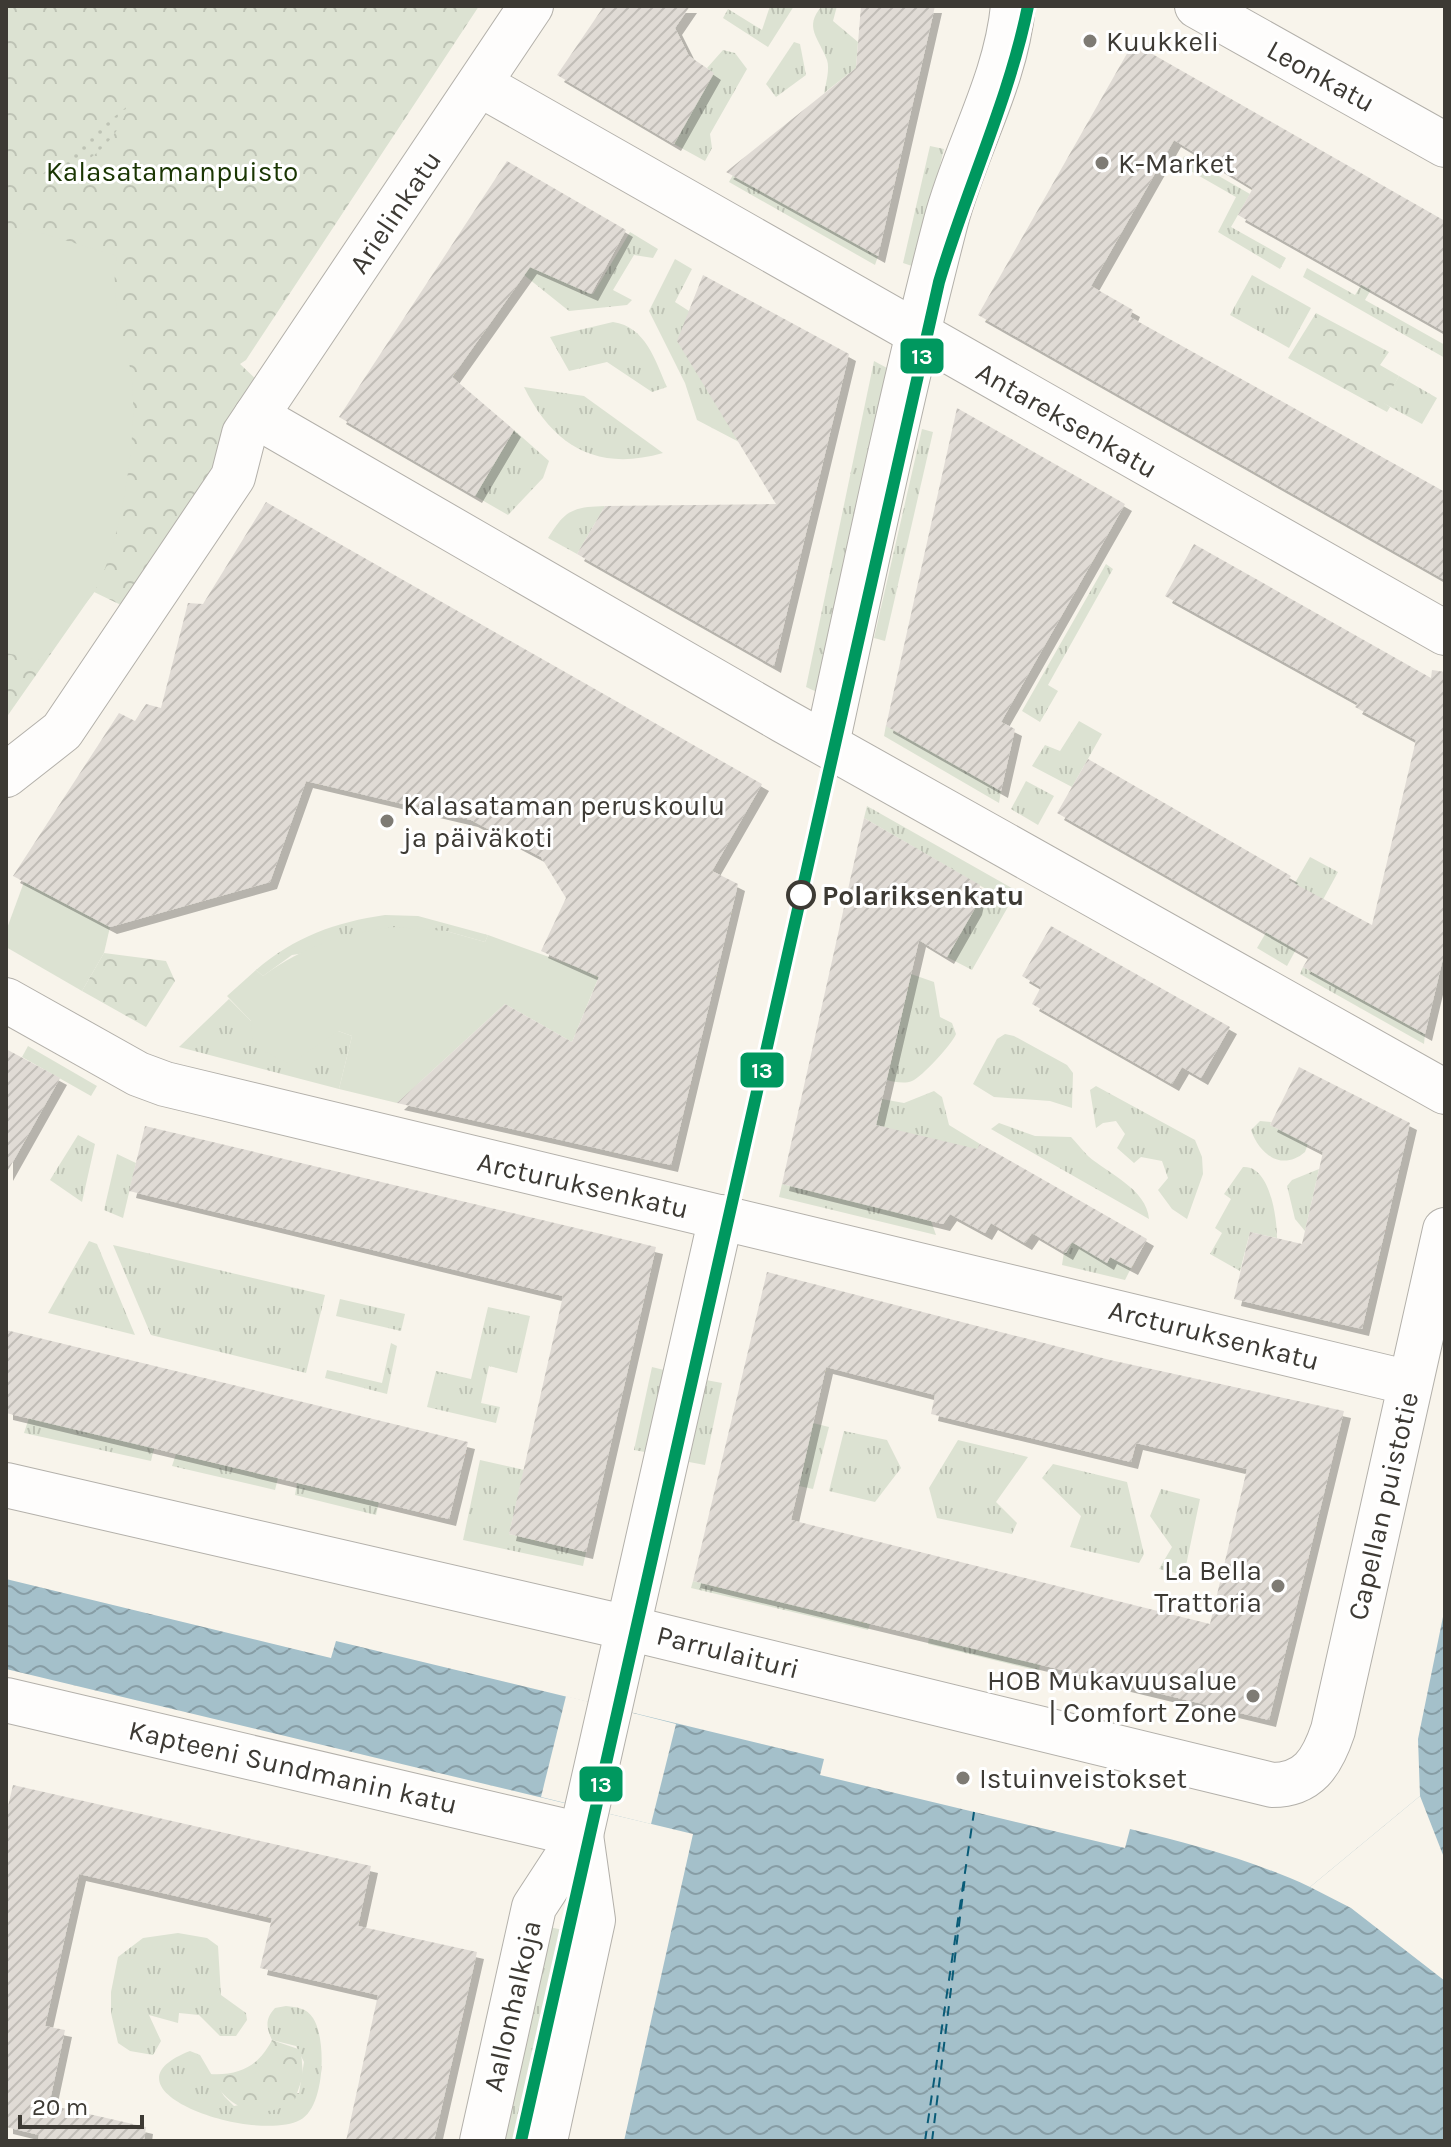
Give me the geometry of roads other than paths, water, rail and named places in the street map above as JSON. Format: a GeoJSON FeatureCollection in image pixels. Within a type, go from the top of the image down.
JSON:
{"type":"FeatureCollection","features":[{"type":"Feature","properties":{"kind":"street","name":"Arielinkatu"},"geometry":{"type":"LineString","coordinates":[[6,775],[62,731],[233,477],[244,434],[481,85],[531,6]]}},
{"type":"Feature","properties":{"kind":"street"},"geometry":{"type":"LineString","coordinates":[[827,744],[918,335],[953,197],[992,90],[1013,6]]}},
{"type":"Feature","properties":{"kind":"street","name":"Leonkatu"},"geometry":{"type":"LineString","coordinates":[[1197,6],[1445,145]]}},
{"type":"Feature","properties":{"kind":"street","name":"Antareksenkatu"},"geometry":{"type":"LineString","coordinates":[[481,85],[1445,633]]}},
{"type":"Feature","properties":{"kind":"street"},"geometry":{"type":"LineString","coordinates":[[256,416],[827,744],[1445,1092]]}},
{"type":"Feature","properties":{"kind":"street","name":"Arcturuksenkatu"},"geometry":{"type":"LineString","coordinates":[[6,1000],[138,1074],[165,1084],[1410,1383]]}},
{"type":"Feature","properties":{"kind":"street","name":"Aallonhalkoja"},"geometry":{"type":"LineString","coordinates":[[482,2141],[534,1907],[584,1821],[721,1217]]}},
{"type":"Feature","properties":{"kind":"street","name":"Capellan puistotie"},"geometry":{"type":"LineString","coordinates":[[1307,1776],[1319,1766],[1333,1730],[1445,1230]]}},
{"type":"Feature","properties":{"kind":"street","name":"Parrulaituri"},"geometry":{"type":"LineString","coordinates":[[6,1485],[628,1628],[1272,1785],[1290,1785],[1307,1776]]}},
{"type":"Feature","properties":{"kind":"street","name":"Kapteeni Sundmanin katu"},"geometry":{"type":"LineString","coordinates":[[6,1700],[584,1821]]}},
{"type":"Feature","properties":{"kind":"street","name":"Aallonhalkoja"},"geometry":{"type":"LineString","coordinates":[[545,2141],[593,1920],[584,1821]]}},
{"type":"Feature","properties":{"kind":"water"},"geometry":{"type":"Polygon","coordinates":[[[6,1579],[331,1658],[336,1641],[824,1759],[820,1775],[1125,1848],[1130,1829],[1244,1861],[1310,1887],[1420,1796],[1418,1739],[1445,1607],[1445,2141],[624,2141],[693,1834],[6,1669],[6,1579]]]}},
{"type":"Feature","properties":{"kind":"place","name":"Kuukkeli"},"geometry":{"type":"Point","coordinates":[1090,41]}},
{"type":"Feature","properties":{"kind":"place","name":"K-Market"},"geometry":{"type":"Point","coordinates":[1102,163]}},
{"type":"Feature","properties":{"kind":"place","name":"Kalasataman peruskoulu ja päiväkoti"},"geometry":{"type":"Point","coordinates":[387,821]}},
{"type":"Feature","properties":{"kind":"place","name":"Polariksenkatu"},"geometry":{"type":"Point","coordinates":[801,895]}},
{"type":"Feature","properties":{"kind":"place","name":"La Bella Trattoria"},"geometry":{"type":"Point","coordinates":[1278,1586]}},
{"type":"Feature","properties":{"kind":"place","name":"HOB Mukavuusalue | Comfort Zone"},"geometry":{"type":"Point","coordinates":[1253,1696]}},
{"type":"Feature","properties":{"kind":"place","name":"Istuinveistokset"},"geometry":{"type":"Point","coordinates":[963,1778]}},
{"type":"Feature","properties":{"kind":"park label","name":"Kalasatamanpuisto"},"geometry":{"type":"Point","coordinates":[172,171]}}]}
